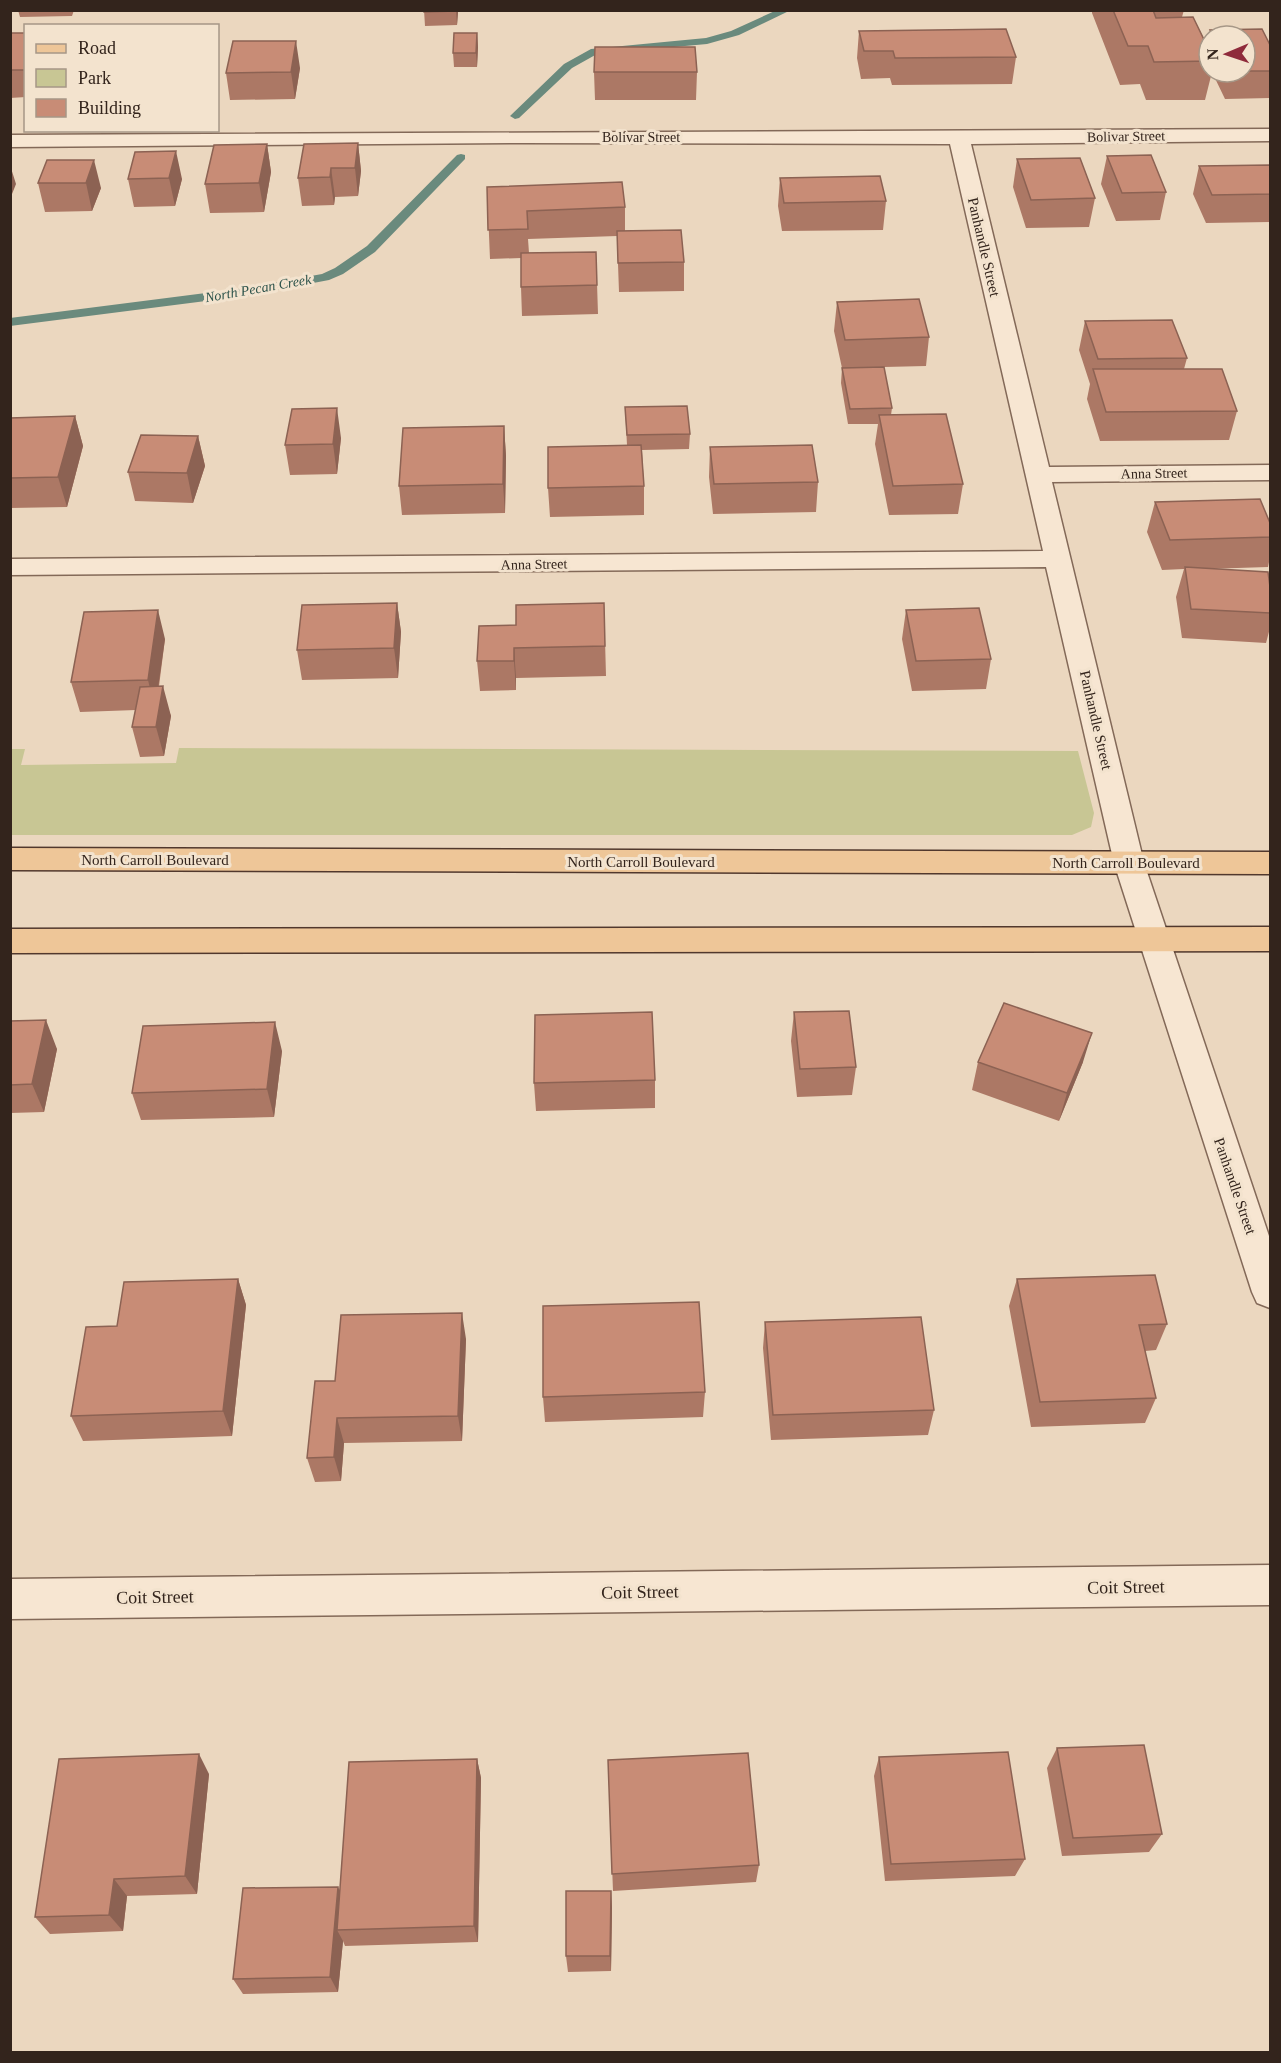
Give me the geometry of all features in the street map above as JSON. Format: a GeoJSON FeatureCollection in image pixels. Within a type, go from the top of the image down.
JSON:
{"type":"FeatureCollection","features":[{"type":"Feature","properties":{"kind":"main road","name":"North Carroll Boulevard"},"geometry":{"type":"LineString","coordinates":[[10,859],[1270,863]]}},
{"type":"Feature","properties":{"kind":"main road"},"geometry":{"type":"LineString","coordinates":[[10,940],[1270,939]]}},
{"type":"Feature","properties":{"kind":"street","name":"Bolivar Street"},"geometry":{"type":"LineString","coordinates":[[10,141],[1270,135]]}},
{"type":"Feature","properties":{"kind":"street","name":"Panhandle Street"},"geometry":{"type":"LineString","coordinates":[[959,138],[1130,863],[1153,940],[1270,1292]]}},
{"type":"Feature","properties":{"kind":"street","name":"Anna Street"},"geometry":{"type":"LineString","coordinates":[[1038,475],[1270,472]]}},
{"type":"Feature","properties":{"kind":"street","name":"Anna Street"},"geometry":{"type":"LineString","coordinates":[[10,567],[1058,559]]}},
{"type":"Feature","properties":{"kind":"street","name":"Coit Street"},"geometry":{"type":"LineString","coordinates":[[10,1599],[1270,1586]]}},
{"type":"Feature","properties":{"kind":"green space"},"geometry":{"type":"Polygon","coordinates":[[[179,748],[1078,751],[1094,813],[1091,827],[1072,835],[11,835],[11,749],[25,749],[21,765],[176,763],[179,748]]]}},
{"type":"Feature","properties":{"kind":"building"},"geometry":{"type":"Polygon","coordinates":[[[424,10],[456,10],[456,11],[424,12],[424,10]]]}},
{"type":"Feature","properties":{"kind":"building"},"geometry":{"type":"Polygon","coordinates":[[[1113,10],[1153,10],[1156,18],[1193,17],[1197,25],[1197,61],[1154,62],[1148,46],[1128,46],[1113,10]]]}},
{"type":"Feature","properties":{"kind":"building"},"geometry":{"type":"Polygon","coordinates":[[[1006,29],[1016,57],[895,58],[893,51],[864,51],[859,31],[1006,29]]]}},
{"type":"Feature","properties":{"kind":"building"},"geometry":{"type":"Polygon","coordinates":[[[1257,29],[1262,29],[1270,45],[1270,71],[1257,71],[1257,29]]]}},
{"type":"Feature","properties":{"kind":"building"},"geometry":{"type":"Polygon","coordinates":[[[10,33],[24,33],[24,70],[10,70],[10,33]]]}},
{"type":"Feature","properties":{"kind":"building"},"geometry":{"type":"Polygon","coordinates":[[[454,33],[477,33],[476,53],[453,53],[454,33]]]}},
{"type":"Feature","properties":{"kind":"building"},"geometry":{"type":"Polygon","coordinates":[[[233,41],[296,41],[291,72],[226,73],[233,41]]]}},
{"type":"Feature","properties":{"kind":"building"},"geometry":{"type":"Polygon","coordinates":[[[595,47],[695,47],[697,72],[594,72],[595,47]]]}},
{"type":"Feature","properties":{"kind":"building"},"geometry":{"type":"Polygon","coordinates":[[[358,143],[355,168],[331,168],[330,177],[298,178],[304,144],[358,143]]]}},
{"type":"Feature","properties":{"kind":"building"},"geometry":{"type":"Polygon","coordinates":[[[267,144],[259,183],[205,184],[214,145],[267,144]]]}},
{"type":"Feature","properties":{"kind":"building"},"geometry":{"type":"Polygon","coordinates":[[[176,151],[169,178],[128,179],[135,152],[176,151]]]}},
{"type":"Feature","properties":{"kind":"building"},"geometry":{"type":"Polygon","coordinates":[[[1151,155],[1166,192],[1122,193],[1107,156],[1151,155]]]}},
{"type":"Feature","properties":{"kind":"building"},"geometry":{"type":"Polygon","coordinates":[[[1080,158],[1095,198],[1031,200],[1017,159],[1080,158]]]}},
{"type":"Feature","properties":{"kind":"building"},"geometry":{"type":"Polygon","coordinates":[[[47,160],[94,160],[86,183],[38,183],[47,160]]]}},
{"type":"Feature","properties":{"kind":"building"},"geometry":{"type":"Polygon","coordinates":[[[1270,165],[1270,194],[1212,195],[1199,166],[1270,165]]]}},
{"type":"Feature","properties":{"kind":"building"},"geometry":{"type":"Polygon","coordinates":[[[880,176],[886,201],[784,203],[780,178],[880,176]]]}},
{"type":"Feature","properties":{"kind":"building"},"geometry":{"type":"Polygon","coordinates":[[[622,182],[625,207],[527,211],[528,229],[488,230],[487,187],[622,182]]]}},
{"type":"Feature","properties":{"kind":"building"},"geometry":{"type":"Polygon","coordinates":[[[681,230],[684,262],[618,263],[617,231],[681,230]]]}},
{"type":"Feature","properties":{"kind":"building"},"geometry":{"type":"Polygon","coordinates":[[[596,252],[597,285],[521,287],[521,253],[596,252]]]}},
{"type":"Feature","properties":{"kind":"building"},"geometry":{"type":"Polygon","coordinates":[[[919,299],[929,337],[845,340],[837,302],[919,299]]]}},
{"type":"Feature","properties":{"kind":"building"},"geometry":{"type":"Polygon","coordinates":[[[1172,320],[1187,358],[1098,359],[1085,321],[1172,320]]]}},
{"type":"Feature","properties":{"kind":"building"},"geometry":{"type":"Polygon","coordinates":[[[884,367],[892,408],[850,409],[842,368],[884,367]]]}},
{"type":"Feature","properties":{"kind":"building"},"geometry":{"type":"Polygon","coordinates":[[[1093,369],[1222,369],[1237,411],[1106,412],[1093,369]]]}},
{"type":"Feature","properties":{"kind":"building"},"geometry":{"type":"Polygon","coordinates":[[[687,406],[690,434],[627,435],[625,407],[687,406]]]}},
{"type":"Feature","properties":{"kind":"building"},"geometry":{"type":"Polygon","coordinates":[[[337,408],[333,444],[285,445],[292,409],[337,408]]]}},
{"type":"Feature","properties":{"kind":"building"},"geometry":{"type":"Polygon","coordinates":[[[946,414],[963,484],[893,486],[879,415],[946,414]]]}},
{"type":"Feature","properties":{"kind":"building"},"geometry":{"type":"Polygon","coordinates":[[[75,416],[58,477],[10,478],[10,418],[75,416]]]}},
{"type":"Feature","properties":{"kind":"building"},"geometry":{"type":"Polygon","coordinates":[[[504,426],[503,484],[399,486],[403,428],[504,426]]]}},
{"type":"Feature","properties":{"kind":"building"},"geometry":{"type":"Polygon","coordinates":[[[141,435],[198,436],[187,473],[128,472],[141,435]]]}},
{"type":"Feature","properties":{"kind":"building"},"geometry":{"type":"Polygon","coordinates":[[[641,445],[644,486],[548,488],[548,447],[641,445]]]}},
{"type":"Feature","properties":{"kind":"building"},"geometry":{"type":"Polygon","coordinates":[[[812,445],[818,482],[714,484],[710,447],[812,445]]]}},
{"type":"Feature","properties":{"kind":"building"},"geometry":{"type":"Polygon","coordinates":[[[1260,499],[1270,523],[1270,537],[1170,540],[1155,502],[1260,499]]]}},
{"type":"Feature","properties":{"kind":"building"},"geometry":{"type":"Polygon","coordinates":[[[1185,567],[1268,572],[1270,613],[1191,609],[1185,567]]]}},
{"type":"Feature","properties":{"kind":"building"},"geometry":{"type":"Polygon","coordinates":[[[397,603],[394,648],[297,650],[302,605],[397,603]]]}},
{"type":"Feature","properties":{"kind":"building"},"geometry":{"type":"Polygon","coordinates":[[[604,603],[605,646],[514,648],[514,661],[477,661],[479,626],[516,625],[516,605],[604,603]]]}},
{"type":"Feature","properties":{"kind":"building"},"geometry":{"type":"Polygon","coordinates":[[[979,608],[991,659],[916,661],[906,610],[979,608]]]}},
{"type":"Feature","properties":{"kind":"building"},"geometry":{"type":"Polygon","coordinates":[[[158,610],[148,680],[71,682],[84,612],[158,610]]]}},
{"type":"Feature","properties":{"kind":"building"},"geometry":{"type":"Polygon","coordinates":[[[163,686],[156,727],[132,727],[140,687],[163,686]]]}},
{"type":"Feature","properties":{"kind":"building"},"geometry":{"type":"Polygon","coordinates":[[[1004,1003],[1092,1033],[1067,1093],[978,1062],[1004,1003]]]}},
{"type":"Feature","properties":{"kind":"building"},"geometry":{"type":"Polygon","coordinates":[[[849,1011],[856,1067],[800,1069],[794,1012],[849,1011]]]}},
{"type":"Feature","properties":{"kind":"building"},"geometry":{"type":"Polygon","coordinates":[[[652,1012],[655,1080],[534,1083],[535,1015],[652,1012]]]}},
{"type":"Feature","properties":{"kind":"building"},"geometry":{"type":"Polygon","coordinates":[[[46,1020],[32,1084],[10,1085],[10,1021],[46,1020]]]}},
{"type":"Feature","properties":{"kind":"building"},"geometry":{"type":"Polygon","coordinates":[[[275,1022],[267,1089],[132,1093],[143,1026],[275,1022]]]}},
{"type":"Feature","properties":{"kind":"building"},"geometry":{"type":"Polygon","coordinates":[[[1155,1275],[1167,1324],[1139,1325],[1156,1398],[1040,1402],[1017,1279],[1155,1275]]]}},
{"type":"Feature","properties":{"kind":"building"},"geometry":{"type":"Polygon","coordinates":[[[238,1279],[223,1411],[71,1416],[86,1327],[117,1326],[124,1282],[238,1279]]]}},
{"type":"Feature","properties":{"kind":"building"},"geometry":{"type":"Polygon","coordinates":[[[699,1302],[705,1392],[543,1397],[543,1306],[699,1302]]]}},
{"type":"Feature","properties":{"kind":"building"},"geometry":{"type":"Polygon","coordinates":[[[462,1313],[458,1416],[337,1418],[334,1457],[307,1458],[315,1381],[335,1381],[341,1315],[462,1313]]]}},
{"type":"Feature","properties":{"kind":"building"},"geometry":{"type":"Polygon","coordinates":[[[921,1317],[934,1410],[773,1415],[765,1322],[921,1317]]]}},
{"type":"Feature","properties":{"kind":"building"},"geometry":{"type":"Polygon","coordinates":[[[1144,1745],[1162,1834],[1073,1838],[1057,1748],[1144,1745]]]}},
{"type":"Feature","properties":{"kind":"building"},"geometry":{"type":"Polygon","coordinates":[[[1008,1752],[1025,1859],[891,1864],[879,1757],[1008,1752]]]}},
{"type":"Feature","properties":{"kind":"building"},"geometry":{"type":"Polygon","coordinates":[[[748,1753],[759,1865],[612,1874],[608,1760],[748,1753]]]}},
{"type":"Feature","properties":{"kind":"building"},"geometry":{"type":"Polygon","coordinates":[[[199,1754],[185,1876],[114,1879],[109,1915],[35,1917],[59,1759],[199,1754]]]}},
{"type":"Feature","properties":{"kind":"building"},"geometry":{"type":"Polygon","coordinates":[[[477,1759],[474,1926],[337,1930],[349,1762],[477,1759]]]}},
{"type":"Feature","properties":{"kind":"building"},"geometry":{"type":"Polygon","coordinates":[[[338,1887],[330,1977],[233,1979],[243,1888],[338,1887]]]}},
{"type":"Feature","properties":{"kind":"building"},"geometry":{"type":"Polygon","coordinates":[[[566,1891],[611,1891],[610,1956],[566,1956],[566,1891]]]}},
{"type":"Feature","properties":{"kind":"waterway","name":"North Pecan Creek"},"geometry":{"type":"LineString","coordinates":[[515,116],[568,66],[595,51],[707,41],[735,33],[786,10]]}},
{"type":"Feature","properties":{"kind":"waterway","name":"North Pecan Creek"},"geometry":{"type":"LineString","coordinates":[[10,322],[245,292],[325,277],[339,271],[371,249],[461,157]]}}]}
